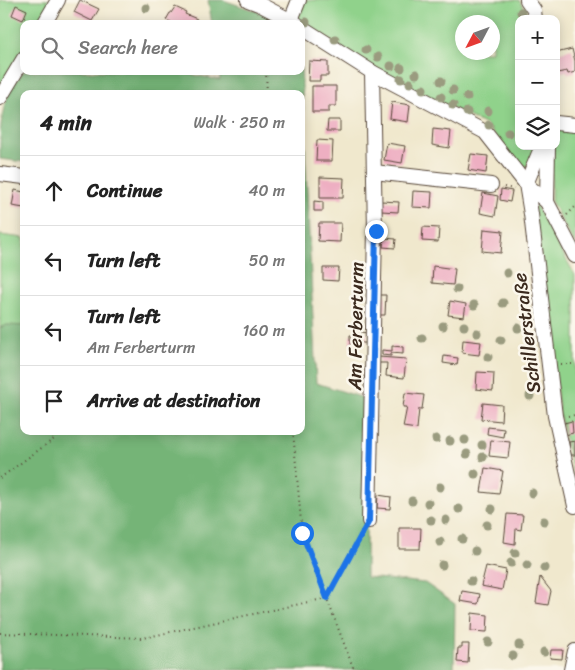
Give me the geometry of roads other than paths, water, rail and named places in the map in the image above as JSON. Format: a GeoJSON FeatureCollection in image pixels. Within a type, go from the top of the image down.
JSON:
{"type":"FeatureCollection","features":[{"type":"Feature","properties":{"kind":"street"},"geometry":{"type":"LineString","coordinates":[[46,20],[58,0]]}},
{"type":"Feature","properties":{"kind":"street"},"geometry":{"type":"LineString","coordinates":[[248,0],[290,20]]}},
{"type":"Feature","properties":{"kind":"street"},"geometry":{"type":"LineString","coordinates":[[296,20],[299,0]]}},
{"type":"Feature","properties":{"kind":"street"},"geometry":{"type":"LineString","coordinates":[[527,0],[534,10],[535,15]]}},
{"type":"Feature","properties":{"kind":"street"},"geometry":{"type":"LineString","coordinates":[[305,29],[372,72],[485,132],[526,184],[547,202],[575,256]]}},
{"type":"Feature","properties":{"kind":"street"},"geometry":{"type":"LineString","coordinates":[[0,98],[20,65]]}},
{"type":"Feature","properties":{"kind":"street","name":"Am Ferberturm"},"geometry":{"type":"LineString","coordinates":[[369,521],[376,231],[372,72]]}},
{"type":"Feature","properties":{"kind":"street"},"geometry":{"type":"LineString","coordinates":[[560,123],[575,125]]}},
{"type":"Feature","properties":{"kind":"street"},"geometry":{"type":"LineString","coordinates":[[526,184],[540,150]]}},
{"type":"Feature","properties":{"kind":"street"},"geometry":{"type":"LineString","coordinates":[[547,202],[548,150]]}},
{"type":"Feature","properties":{"kind":"street"},"geometry":{"type":"LineString","coordinates":[[374,172],[491,185]]}},
{"type":"Feature","properties":{"kind":"street"},"geometry":{"type":"LineString","coordinates":[[0,174],[20,176]]}},
{"type":"Feature","properties":{"kind":"street","name":"Schillerstraße"},"geometry":{"type":"LineString","coordinates":[[526,184],[556,416],[575,506]]}},
{"type":"Feature","properties":{"kind":"street"},"geometry":{"type":"LineString","coordinates":[[571,670],[575,651]]}}]}
